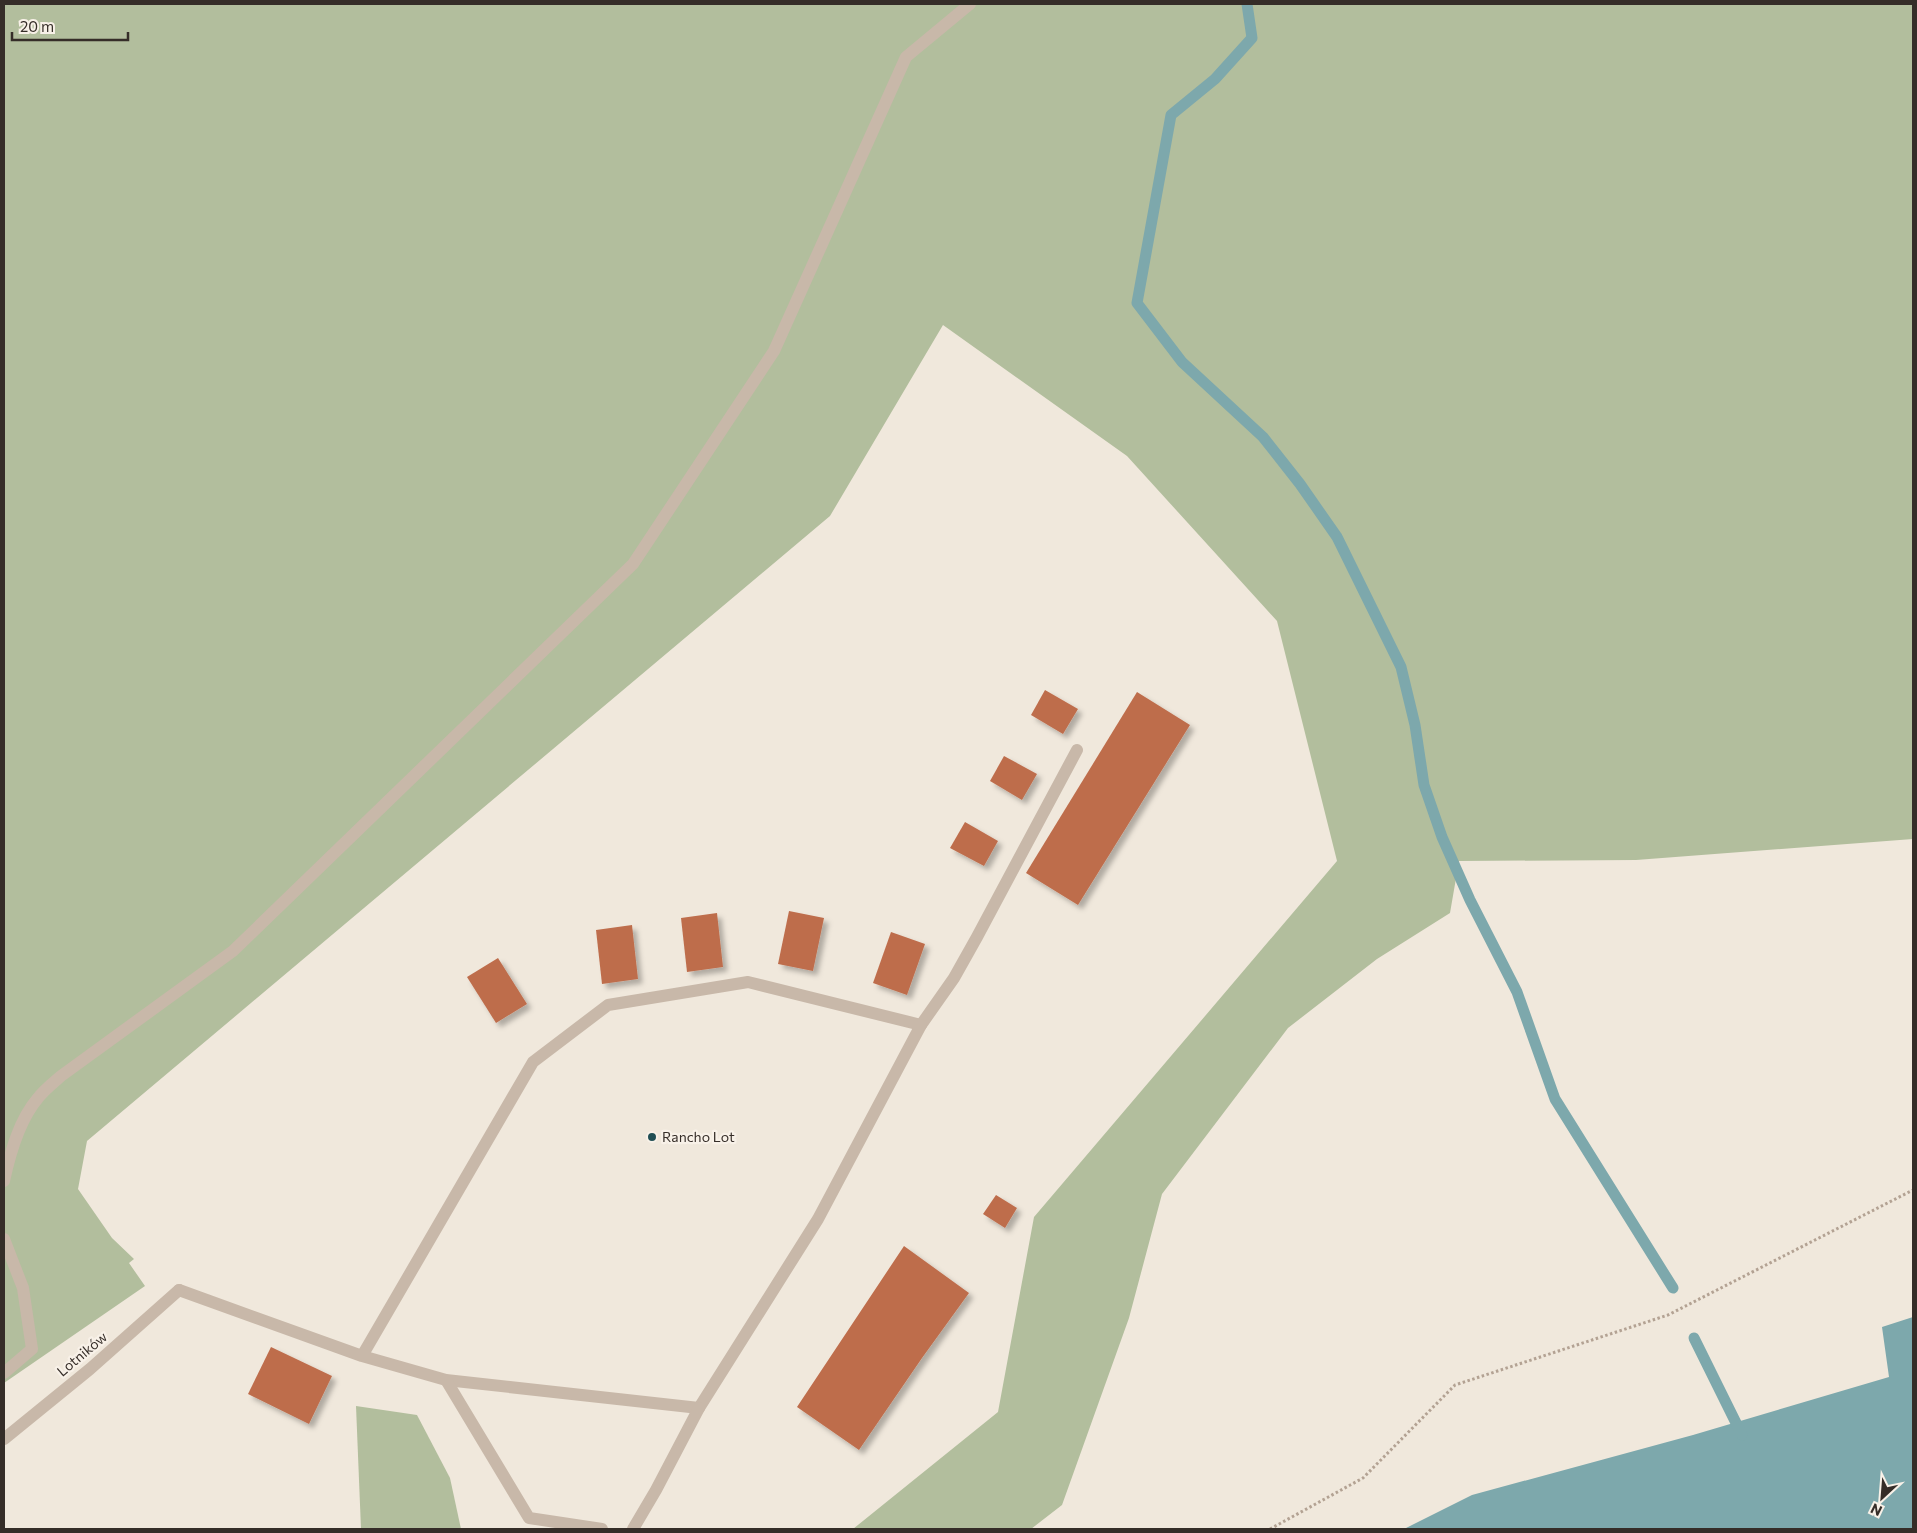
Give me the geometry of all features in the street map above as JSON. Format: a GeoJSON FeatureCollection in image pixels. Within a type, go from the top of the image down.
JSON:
{"type":"FeatureCollection","features":[{"type":"Feature","properties":{"kind":"street"},"geometry":{"type":"LineString","coordinates":[[4,1181],[15,1140],[25,1117],[38,1098],[61,1076],[233,950],[633,564],[774,351],[906,57],[970,4]]}},
{"type":"Feature","properties":{"kind":"street"},"geometry":{"type":"LineString","coordinates":[[633,1529],[656,1490],[699,1408],[818,1219],[921,1025],[954,978],[1077,750]]}},
{"type":"Feature","properties":{"kind":"street"},"geometry":{"type":"LineString","coordinates":[[699,1408],[446,1380],[362,1356],[533,1062],[608,1005],[748,982],[921,1025]]}},
{"type":"Feature","properties":{"kind":"street"},"geometry":{"type":"LineString","coordinates":[[4,1239],[23,1288],[32,1349],[4,1373]]}},
{"type":"Feature","properties":{"kind":"street","name":"Lotników"},"geometry":{"type":"LineString","coordinates":[[4,1440],[90,1369],[179,1290],[362,1356]]}},
{"type":"Feature","properties":{"kind":"street"},"geometry":{"type":"LineString","coordinates":[[446,1380],[529,1518],[602,1529]]}},
{"type":"Feature","properties":{"kind":"path"},"geometry":{"type":"LineString","coordinates":[[1270,1529],[1363,1478],[1455,1384],[1668,1314],[1913,1190]]}},
{"type":"Feature","properties":{"kind":"green space"},"geometry":{"type":"Polygon","coordinates":[[[4,4],[1913,4],[1913,839],[1636,860],[1459,861],[1450,913],[1377,959],[1288,1028],[1162,1194],[1129,1318],[1062,1505],[1031,1529],[853,1529],[998,1412],[1034,1217],[1337,861],[1277,621],[1127,456],[943,325],[830,516],[87,1141],[78,1189],[112,1238],[134,1259],[129,1263],[145,1286],[4,1383],[4,4]]]}},
{"type":"Feature","properties":{"kind":"green space"},"geometry":{"type":"Polygon","coordinates":[[[356,1406],[417,1415],[450,1478],[461,1529],[361,1529],[356,1406]]]}},
{"type":"Feature","properties":{"kind":"water"},"geometry":{"type":"Polygon","coordinates":[[[1913,1317],[1913,1529],[1404,1529],[1472,1495],[1693,1435],[1889,1377],[1882,1327],[1913,1317]]]}},
{"type":"Feature","properties":{"kind":"building"},"geometry":{"type":"Polygon","coordinates":[[[1045,690],[1078,709],[1063,734],[1031,715],[1045,690]]]}},
{"type":"Feature","properties":{"kind":"building"},"geometry":{"type":"Polygon","coordinates":[[[1137,692],[1190,725],[1078,905],[1026,873],[1137,692]]]}},
{"type":"Feature","properties":{"kind":"building"},"geometry":{"type":"Polygon","coordinates":[[[1004,756],[1037,774],[1022,800],[990,781],[1004,756]]]}},
{"type":"Feature","properties":{"kind":"building"},"geometry":{"type":"Polygon","coordinates":[[[965,822],[998,841],[984,866],[950,848],[965,822]]]}},
{"type":"Feature","properties":{"kind":"building"},"geometry":{"type":"Polygon","coordinates":[[[789,911],[824,918],[813,971],[778,964],[789,911]]]}},
{"type":"Feature","properties":{"kind":"building"},"geometry":{"type":"Polygon","coordinates":[[[717,913],[723,967],[687,972],[681,918],[717,913]]]}},
{"type":"Feature","properties":{"kind":"building"},"geometry":{"type":"Polygon","coordinates":[[[632,925],[638,979],[602,984],[596,930],[632,925]]]}},
{"type":"Feature","properties":{"kind":"building"},"geometry":{"type":"Polygon","coordinates":[[[891,932],[925,944],[907,995],[873,983],[891,932]]]}},
{"type":"Feature","properties":{"kind":"building"},"geometry":{"type":"Polygon","coordinates":[[[498,958],[527,1004],[496,1023],[467,977],[498,958]]]}},
{"type":"Feature","properties":{"kind":"building"},"geometry":{"type":"Polygon","coordinates":[[[996,1195],[1017,1208],[1005,1228],[983,1214],[996,1195]]]}},
{"type":"Feature","properties":{"kind":"building"},"geometry":{"type":"Polygon","coordinates":[[[904,1246],[969,1293],[859,1450],[797,1407],[904,1246]]]}},
{"type":"Feature","properties":{"kind":"building"},"geometry":{"type":"Polygon","coordinates":[[[271,1347],[332,1376],[309,1424],[248,1394],[271,1347]]]}},
{"type":"Feature","properties":{"kind":"waterway"},"geometry":{"type":"LineString","coordinates":[[1247,4],[1252,38],[1215,79],[1171,115],[1137,303],[1182,362],[1263,437],[1300,484],[1337,537],[1401,667],[1415,725],[1424,785],[1442,837],[1470,900],[1517,992],[1555,1099],[1673,1288]]}},
{"type":"Feature","properties":{"kind":"waterway"},"geometry":{"type":"LineString","coordinates":[[1694,1338],[1742,1435]]}},
{"type":"Feature","properties":{"kind":"place","name":"Rancho Lot"},"geometry":{"type":"Point","coordinates":[652,1137]}}]}
